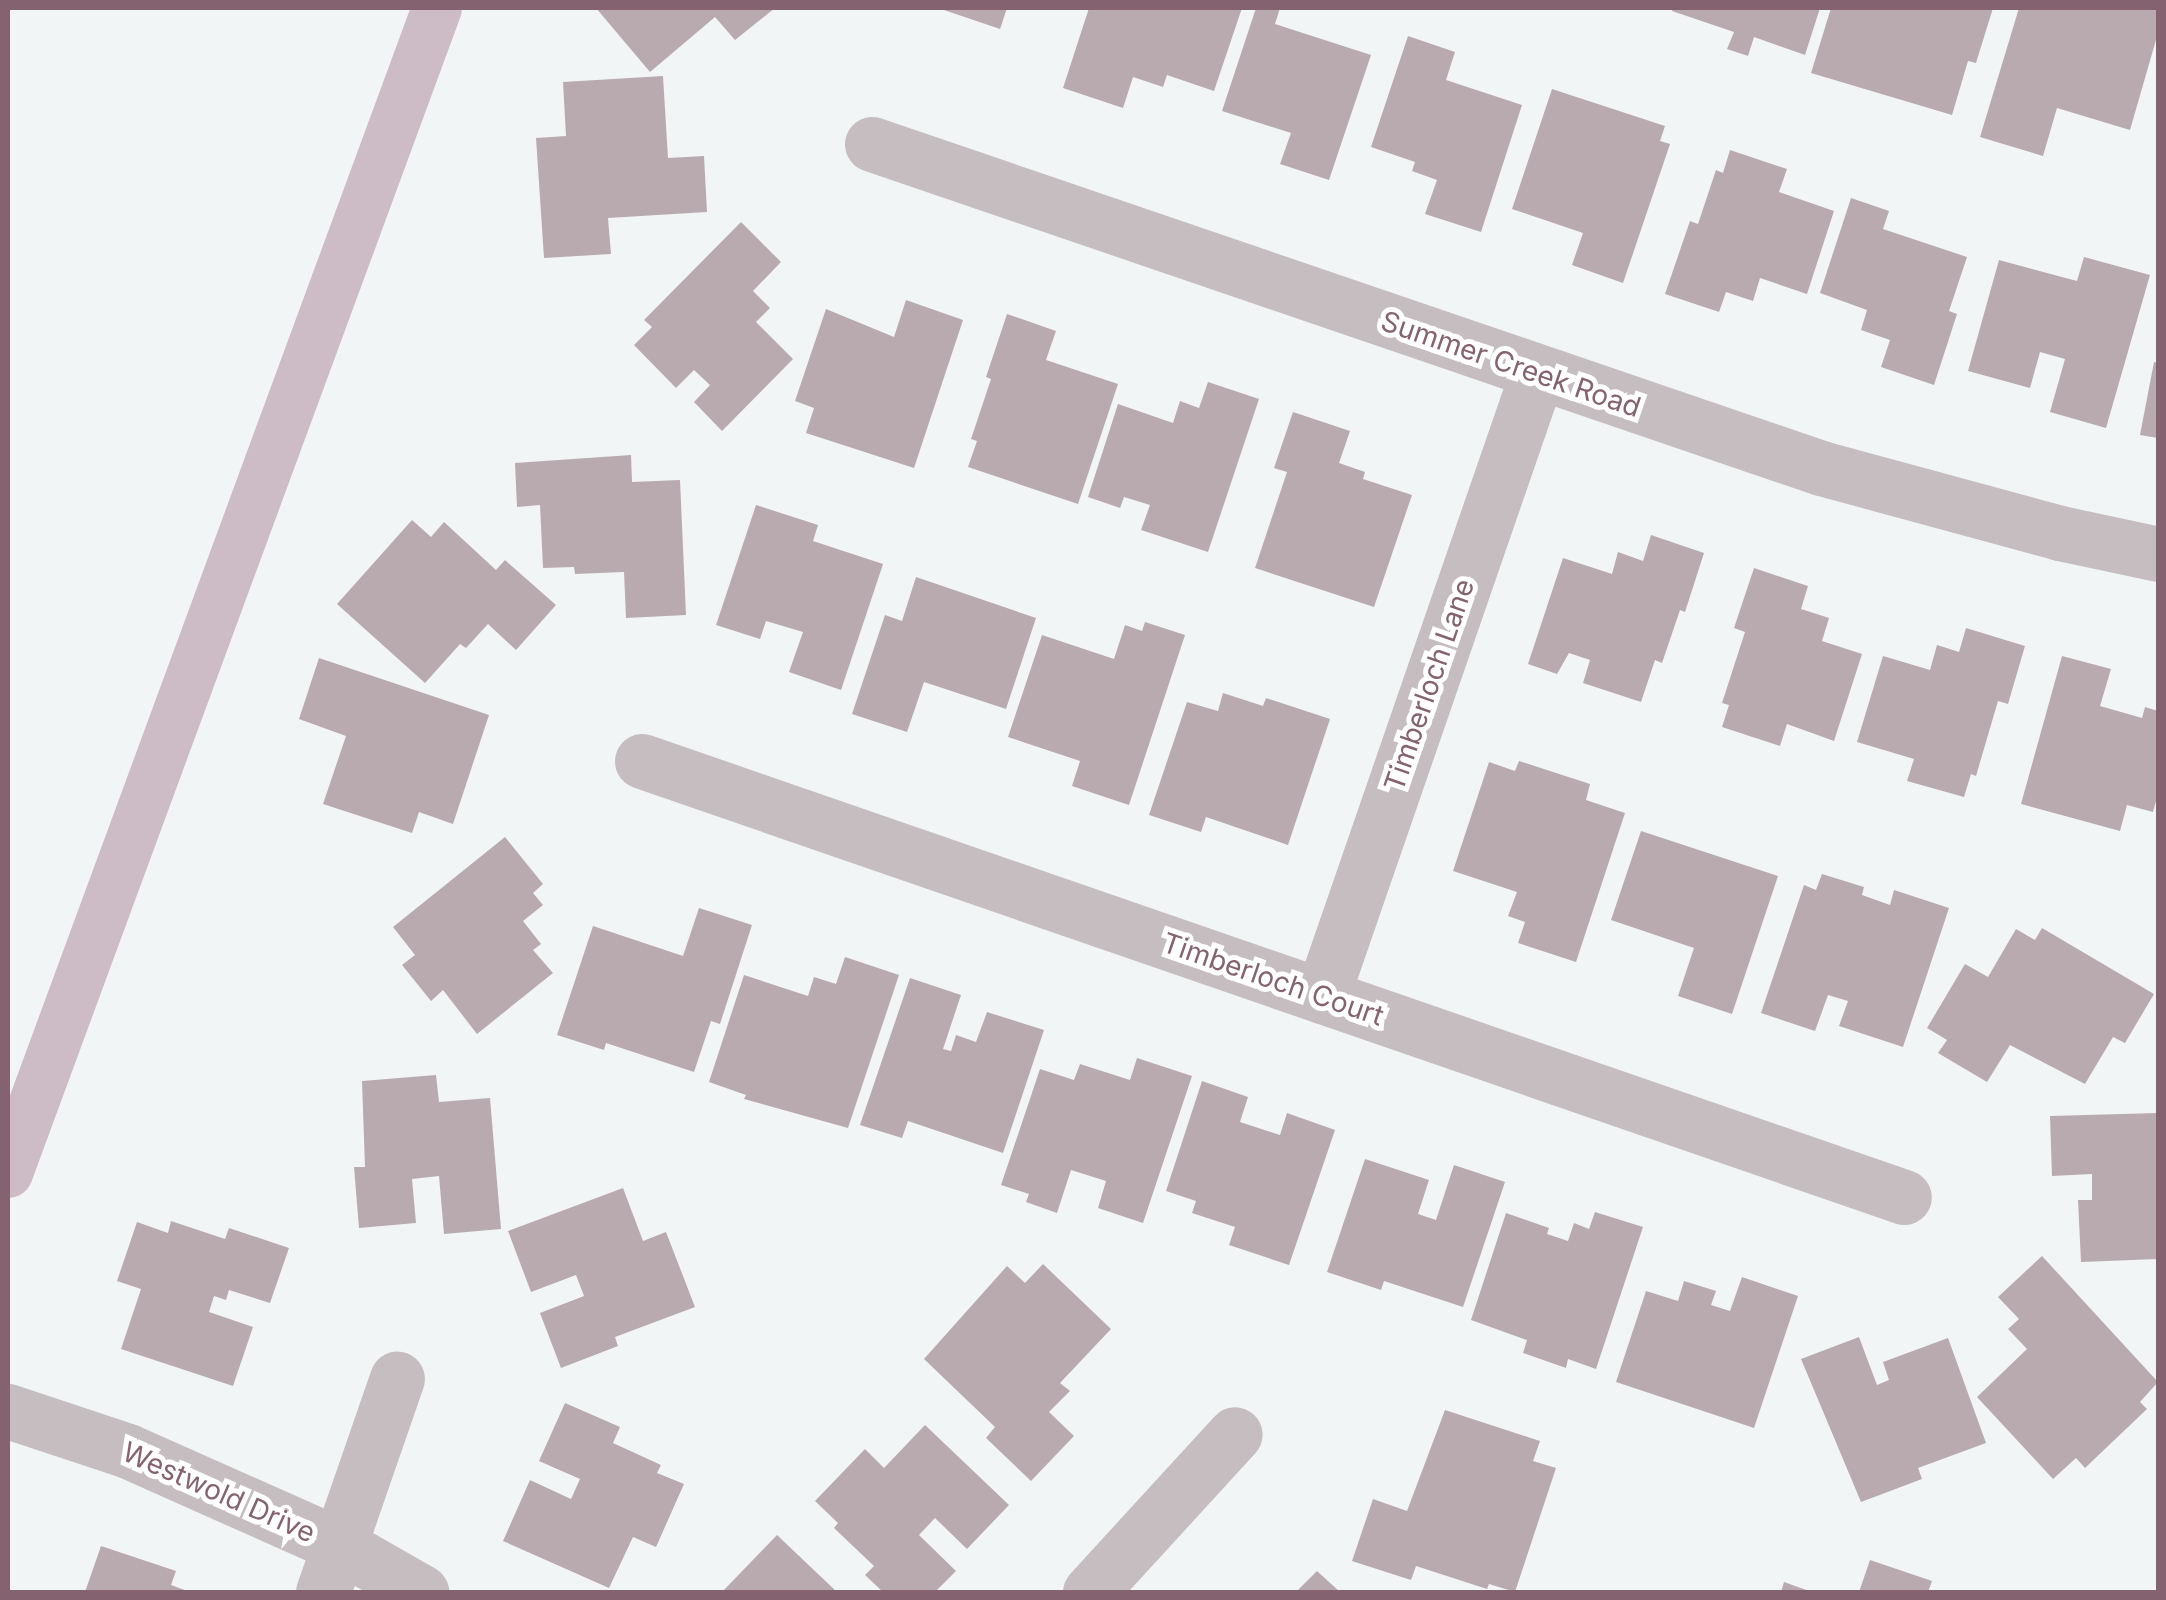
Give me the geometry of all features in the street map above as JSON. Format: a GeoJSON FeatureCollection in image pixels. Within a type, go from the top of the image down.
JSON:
{"type":"FeatureCollection","features":[{"type":"Feature","properties":{"kind":"street","name":"Summer Creek Road"},"geometry":{"type":"LineString","coordinates":[[872,144],[1820,468],[2060,533],[2158,554]]}},
{"type":"Feature","properties":{"kind":"street","name":"Timberloch Lane"},"geometry":{"type":"LineString","coordinates":[[1322,996],[1537,374]]}},
{"type":"Feature","properties":{"kind":"street","name":"Timberloch Court"},"geometry":{"type":"LineString","coordinates":[[642,761],[1904,1197]]}},
{"type":"Feature","properties":{"kind":"street"},"geometry":{"type":"LineString","coordinates":[[331,1569],[397,1378]]}},
{"type":"Feature","properties":{"kind":"street","name":"Westwold Drive"},"geometry":{"type":"LineString","coordinates":[[8,1412],[128,1451],[331,1569],[421,1592]]}},
{"type":"Feature","properties":{"kind":"street"},"geometry":{"type":"LineString","coordinates":[[1090,1592],[1235,1434]]}},
{"type":"Feature","properties":{"kind":"building"},"geometry":{"type":"Polygon","coordinates":[[[596,8],[775,8],[735,40],[715,17],[650,72],[596,8]]]}},
{"type":"Feature","properties":{"kind":"building"},"geometry":{"type":"Polygon","coordinates":[[[938,8],[1007,8],[1000,29],[938,8]]]}},
{"type":"Feature","properties":{"kind":"building"},"geometry":{"type":"Polygon","coordinates":[[[1089,8],[1242,8],[1214,91],[1167,75],[1163,87],[1133,77],[1123,108],[1063,88],[1089,8]]]}},
{"type":"Feature","properties":{"kind":"building"},"geometry":{"type":"Polygon","coordinates":[[[1256,8],[1280,8],[1275,24],[1371,55],[1329,180],[1280,164],[1291,133],[1222,111],[1256,8]]]}},
{"type":"Feature","properties":{"kind":"building"},"geometry":{"type":"Polygon","coordinates":[[[1820,8],[1805,55],[1754,37],[1748,56],[1727,49],[1734,32],[1672,11],[1820,8]]]}},
{"type":"Feature","properties":{"kind":"building"},"geometry":{"type":"Polygon","coordinates":[[[1831,8],[1993,8],[1976,63],[1968,61],[1952,115],[1811,73],[1831,8]]]}},
{"type":"Feature","properties":{"kind":"building"},"geometry":{"type":"Polygon","coordinates":[[[2019,8],[2158,8],[2158,33],[2130,130],[2057,108],[2043,156],[1980,137],[2019,8]]]}},
{"type":"Feature","properties":{"kind":"building"},"geometry":{"type":"Polygon","coordinates":[[[1408,36],[1455,52],[1446,80],[1522,105],[1481,232],[1425,214],[1437,180],[1412,171],[1415,162],[1371,147],[1408,36]]]}},
{"type":"Feature","properties":{"kind":"building"},"geometry":{"type":"Polygon","coordinates":[[[663,76],[668,158],[704,156],[707,212],[608,218],[611,254],[544,258],[536,138],[566,136],[563,82],[663,76]]]}},
{"type":"Feature","properties":{"kind":"building"},"geometry":{"type":"Polygon","coordinates":[[[1552,89],[1665,126],[1660,141],[1670,144],[1623,283],[1572,265],[1583,233],[1512,209],[1552,89]]]}},
{"type":"Feature","properties":{"kind":"building"},"geometry":{"type":"Polygon","coordinates":[[[1730,150],[1787,169],[1779,192],[1834,211],[1807,294],[1760,278],[1753,301],[1726,292],[1719,312],[1665,294],[1690,221],[1698,224],[1716,170],[1723,173],[1730,150]]]}},
{"type":"Feature","properties":{"kind":"building"},"geometry":{"type":"Polygon","coordinates":[[[1851,198],[1889,211],[1883,229],[1967,257],[1949,311],[1957,314],[1934,385],[1881,367],[1890,340],[1861,330],[1867,310],[1820,293],[1851,198]]]}},
{"type":"Feature","properties":{"kind":"building"},"geometry":{"type":"Polygon","coordinates":[[[741,222],[781,262],[753,291],[770,308],[756,322],[793,359],[722,431],[694,402],[710,385],[694,370],[676,388],[634,345],[652,327],[644,320],[741,222]]]}},
{"type":"Feature","properties":{"kind":"building"},"geometry":{"type":"Polygon","coordinates":[[[2084,257],[2150,275],[2106,428],[2050,412],[2065,359],[2040,352],[2030,388],[1968,371],[1999,260],[2077,281],[2084,257]]]}},
{"type":"Feature","properties":{"kind":"building"},"geometry":{"type":"Polygon","coordinates":[[[906,300],[963,320],[914,468],[806,433],[814,408],[795,401],[826,309],[894,337],[906,300]]]}},
{"type":"Feature","properties":{"kind":"building"},"geometry":{"type":"Polygon","coordinates":[[[1007,314],[1056,331],[1046,360],[1118,384],[1078,504],[968,467],[977,441],[971,439],[991,379],[986,377],[1007,314]]]}},
{"type":"Feature","properties":{"kind":"building"},"geometry":{"type":"Polygon","coordinates":[[[2154,362],[2158,363],[2158,438],[2140,435],[2154,362]]]}},
{"type":"Feature","properties":{"kind":"building"},"geometry":{"type":"Polygon","coordinates":[[[1208,382],[1259,399],[1208,552],[1141,530],[1150,505],[1124,497],[1120,508],[1088,497],[1118,404],[1173,423],[1180,401],[1199,408],[1208,382]]]}},
{"type":"Feature","properties":{"kind":"building"},"geometry":{"type":"Polygon","coordinates":[[[1293,412],[1350,431],[1339,463],[1365,472],[1363,479],[1412,495],[1374,607],[1255,568],[1287,472],[1274,468],[1293,412]]]}},
{"type":"Feature","properties":{"kind":"building"},"geometry":{"type":"Polygon","coordinates":[[[631,455],[632,482],[680,480],[686,615],[626,618],[624,572],[575,574],[574,567],[543,568],[540,505],[517,507],[515,463],[631,455]]]}},
{"type":"Feature","properties":{"kind":"building"},"geometry":{"type":"Polygon","coordinates":[[[756,505],[818,525],[813,541],[883,564],[841,690],[789,672],[803,632],[766,621],[760,639],[716,625],[756,505]]]}},
{"type":"Feature","properties":{"kind":"building"},"geometry":{"type":"Polygon","coordinates":[[[412,520],[431,537],[444,522],[496,570],[505,560],[556,605],[516,650],[488,624],[466,648],[460,644],[425,683],[337,604],[412,520]]]}},
{"type":"Feature","properties":{"kind":"building"},"geometry":{"type":"Polygon","coordinates":[[[1651,535],[1704,553],[1685,612],[1680,610],[1662,663],[1655,660],[1641,702],[1583,683],[1590,660],[1569,653],[1557,674],[1528,664],[1563,558],[1612,574],[1618,552],[1643,561],[1651,535]]]}},
{"type":"Feature","properties":{"kind":"building"},"geometry":{"type":"Polygon","coordinates":[[[1754,568],[1808,586],[1801,609],[1829,618],[1822,641],[1862,654],[1834,741],[1787,724],[1780,746],[1722,727],[1729,705],[1722,703],[1745,632],[1734,628],[1754,568]]]}},
{"type":"Feature","properties":{"kind":"building"},"geometry":{"type":"Polygon","coordinates":[[[916,577],[1036,618],[1006,709],[924,682],[907,732],[852,714],[885,615],[902,621],[916,577]]]}},
{"type":"Feature","properties":{"kind":"building"},"geometry":{"type":"Polygon","coordinates":[[[1145,622],[1185,635],[1129,805],[1072,786],[1080,761],[1008,737],[1042,635],[1114,659],[1125,625],[1142,631],[1145,622]]]}},
{"type":"Feature","properties":{"kind":"building"},"geometry":{"type":"Polygon","coordinates":[[[1966,628],[2025,646],[2008,704],[1998,701],[1976,776],[1971,774],[1964,797],[1907,781],[1914,759],[1857,742],[1883,656],[1930,670],[1937,645],[1959,652],[1966,628]]]}},
{"type":"Feature","properties":{"kind":"building"},"geometry":{"type":"Polygon","coordinates":[[[2062,656],[2111,669],[2100,706],[2142,718],[2145,707],[2158,711],[2158,794],[2153,812],[2127,805],[2120,831],[2021,804],[2062,656]]]}},
{"type":"Feature","properties":{"kind":"building"},"geometry":{"type":"Polygon","coordinates":[[[319,658],[489,715],[453,824],[419,812],[412,833],[323,804],[346,736],[299,719],[319,658]]]}},
{"type":"Feature","properties":{"kind":"building"},"geometry":{"type":"Polygon","coordinates":[[[1223,693],[1263,706],[1266,698],[1330,719],[1288,845],[1206,817],[1201,832],[1149,815],[1187,702],[1218,711],[1223,693]]]}},
{"type":"Feature","properties":{"kind":"building"},"geometry":{"type":"Polygon","coordinates":[[[1519,761],[1590,784],[1586,800],[1625,813],[1576,962],[1518,943],[1525,922],[1508,916],[1517,892],[1453,871],[1489,762],[1515,771],[1519,761]]]}},
{"type":"Feature","properties":{"kind":"building"},"geometry":{"type":"Polygon","coordinates":[[[1641,831],[1778,876],[1732,1014],[1678,996],[1694,948],[1611,920],[1641,831]]]}},
{"type":"Feature","properties":{"kind":"building"},"geometry":{"type":"Polygon","coordinates":[[[505,837],[543,884],[533,893],[543,905],[523,921],[541,944],[533,950],[553,973],[477,1034],[443,990],[431,1001],[402,965],[415,955],[393,927],[505,837]]]}},
{"type":"Feature","properties":{"kind":"building"},"geometry":{"type":"Polygon","coordinates":[[[1822,874],[1864,887],[1862,895],[1890,905],[1894,890],[1949,908],[1903,1047],[1839,1026],[1848,1001],[1828,995],[1815,1031],[1761,1013],[1804,885],[1816,890],[1822,874]]]}},
{"type":"Feature","properties":{"kind":"building"},"geometry":{"type":"Polygon","coordinates":[[[699,908],[752,925],[720,1024],[711,1021],[694,1072],[606,1043],[604,1050],[557,1035],[593,926],[683,956],[699,908]]]}},
{"type":"Feature","properties":{"kind":"building"},"geometry":{"type":"Polygon","coordinates":[[[2042,928],[2154,994],[2125,1043],[2113,1037],[2085,1084],[2010,1045],[1987,1082],[1938,1053],[1947,1040],[1927,1028],[1965,964],[1988,977],[2016,929],[2035,940],[2042,928]]]}},
{"type":"Feature","properties":{"kind":"building"},"geometry":{"type":"Polygon","coordinates":[[[845,957],[899,975],[848,1128],[744,1099],[746,1095],[709,1082],[744,975],[808,996],[814,977],[836,984],[845,957]]]}},
{"type":"Feature","properties":{"kind":"building"},"geometry":{"type":"Polygon","coordinates":[[[910,978],[961,995],[943,1049],[951,1051],[956,1035],[976,1042],[987,1012],[1044,1030],[1003,1153],[908,1121],[902,1138],[860,1125],[910,978]]]}},
{"type":"Feature","properties":{"kind":"building"},"geometry":{"type":"Polygon","coordinates":[[[1137,1058],[1192,1076],[1143,1223],[1098,1208],[1106,1181],[1071,1170],[1057,1213],[1026,1202],[1029,1194],[1001,1185],[1040,1069],[1074,1080],[1080,1064],[1130,1080],[1137,1058]]]}},
{"type":"Feature","properties":{"kind":"building"},"geometry":{"type":"Polygon","coordinates":[[[436,1075],[439,1102],[490,1098],[501,1229],[444,1234],[439,1176],[412,1179],[416,1223],[359,1228],[354,1167],[365,1167],[362,1081],[436,1075]]]}},
{"type":"Feature","properties":{"kind":"building"},"geometry":{"type":"Polygon","coordinates":[[[1202,1081],[1248,1097],[1240,1122],[1280,1135],[1287,1113],[1335,1130],[1289,1265],[1229,1245],[1235,1227],[1192,1213],[1196,1201],[1166,1191],[1202,1081]]]}},
{"type":"Feature","properties":{"kind":"building"},"geometry":{"type":"Polygon","coordinates":[[[2158,1113],[2158,1259],[2081,1262],[2078,1200],[2092,1200],[2092,1174],[2052,1176],[2050,1116],[2158,1113]]]}},
{"type":"Feature","properties":{"kind":"building"},"geometry":{"type":"Polygon","coordinates":[[[1365,1159],[1429,1180],[1418,1214],[1436,1220],[1454,1165],[1505,1182],[1463,1307],[1384,1281],[1381,1290],[1327,1272],[1365,1159]]]}},
{"type":"Feature","properties":{"kind":"building"},"geometry":{"type":"Polygon","coordinates":[[[623,1188],[643,1241],[666,1232],[695,1307],[615,1337],[618,1346],[561,1368],[540,1313],[584,1296],[576,1275],[531,1292],[508,1231],[623,1188]]]}},
{"type":"Feature","properties":{"kind":"building"},"geometry":{"type":"Polygon","coordinates":[[[1595,1212],[1643,1227],[1596,1369],[1568,1359],[1566,1368],[1523,1353],[1527,1340],[1471,1320],[1506,1213],[1549,1228],[1547,1234],[1568,1241],[1574,1223],[1589,1229],[1595,1212]]]}},
{"type":"Feature","properties":{"kind":"building"},"geometry":{"type":"Polygon","coordinates":[[[171,1221],[225,1239],[229,1228],[289,1248],[270,1303],[229,1290],[226,1300],[214,1296],[209,1312],[253,1327],[233,1386],[121,1349],[141,1289],[117,1281],[137,1222],[168,1233],[171,1221]]]}},
{"type":"Feature","properties":{"kind":"building"},"geometry":{"type":"Polygon","coordinates":[[[2042,1256],[2158,1382],[2140,1402],[2147,1409],[2085,1468],[2076,1458],[2053,1479],[1977,1397],[2027,1349],[2008,1329],[2019,1319],[1998,1297],[2042,1256]]]}},
{"type":"Feature","properties":{"kind":"building"},"geometry":{"type":"Polygon","coordinates":[[[1043,1264],[1111,1329],[1060,1383],[1070,1391],[1049,1412],[1074,1436],[1031,1481],[986,1438],[995,1427],[924,1359],[1007,1266],[1025,1283],[1043,1264]]]}},
{"type":"Feature","properties":{"kind":"building"},"geometry":{"type":"Polygon","coordinates":[[[1742,1277],[1798,1296],[1754,1428],[1616,1382],[1646,1291],[1678,1301],[1684,1281],[1716,1291],[1711,1305],[1730,1311],[1742,1277]]]}},
{"type":"Feature","properties":{"kind":"building"},"geometry":{"type":"Polygon","coordinates":[[[1859,1337],[1877,1385],[1889,1380],[1883,1362],[1948,1338],[1986,1443],[1918,1468],[1922,1479],[1861,1502],[1801,1359],[1859,1337]]]}},
{"type":"Feature","properties":{"kind":"building"},"geometry":{"type":"Polygon","coordinates":[[[565,1403],[620,1427],[613,1443],[661,1465],[657,1473],[684,1484],[656,1547],[633,1537],[609,1588],[503,1541],[530,1480],[571,1499],[580,1479],[539,1461],[565,1403]]]}},
{"type":"Feature","properties":{"kind":"building"},"geometry":{"type":"Polygon","coordinates":[[[1445,1410],[1540,1441],[1533,1461],[1556,1468],[1515,1592],[1489,1584],[1487,1589],[1416,1566],[1411,1580],[1352,1561],[1373,1499],[1407,1511],[1445,1410]]]}},
{"type":"Feature","properties":{"kind":"building"},"geometry":{"type":"Polygon","coordinates":[[[925,1425],[1009,1505],[967,1549],[935,1518],[919,1535],[956,1571],[935,1592],[883,1592],[865,1575],[874,1566],[834,1528],[838,1523],[815,1501],[865,1449],[884,1468],[925,1425]]]}},
{"type":"Feature","properties":{"kind":"building"},"geometry":{"type":"Polygon","coordinates":[[[777,1535],[837,1592],[722,1592],[777,1535]]]}},
{"type":"Feature","properties":{"kind":"building"},"geometry":{"type":"Polygon","coordinates":[[[101,1546],[176,1571],[171,1585],[190,1592],[85,1592],[101,1546]]]}},
{"type":"Feature","properties":{"kind":"building"},"geometry":{"type":"Polygon","coordinates":[[[1870,1560],[1932,1581],[1928,1592],[1859,1592],[1870,1560]]]}},
{"type":"Feature","properties":{"kind":"building"},"geometry":{"type":"Polygon","coordinates":[[[1317,1571],[1340,1592],[1296,1592],[1317,1571]]]}},
{"type":"Feature","properties":{"kind":"building"},"geometry":{"type":"Polygon","coordinates":[[[1784,1582],[1812,1592],[1781,1592],[1784,1582]]]}},
{"type":"Feature","properties":{"kind":"waterway"},"geometry":{"type":"LineString","coordinates":[[8,1173],[437,8]]}}]}
